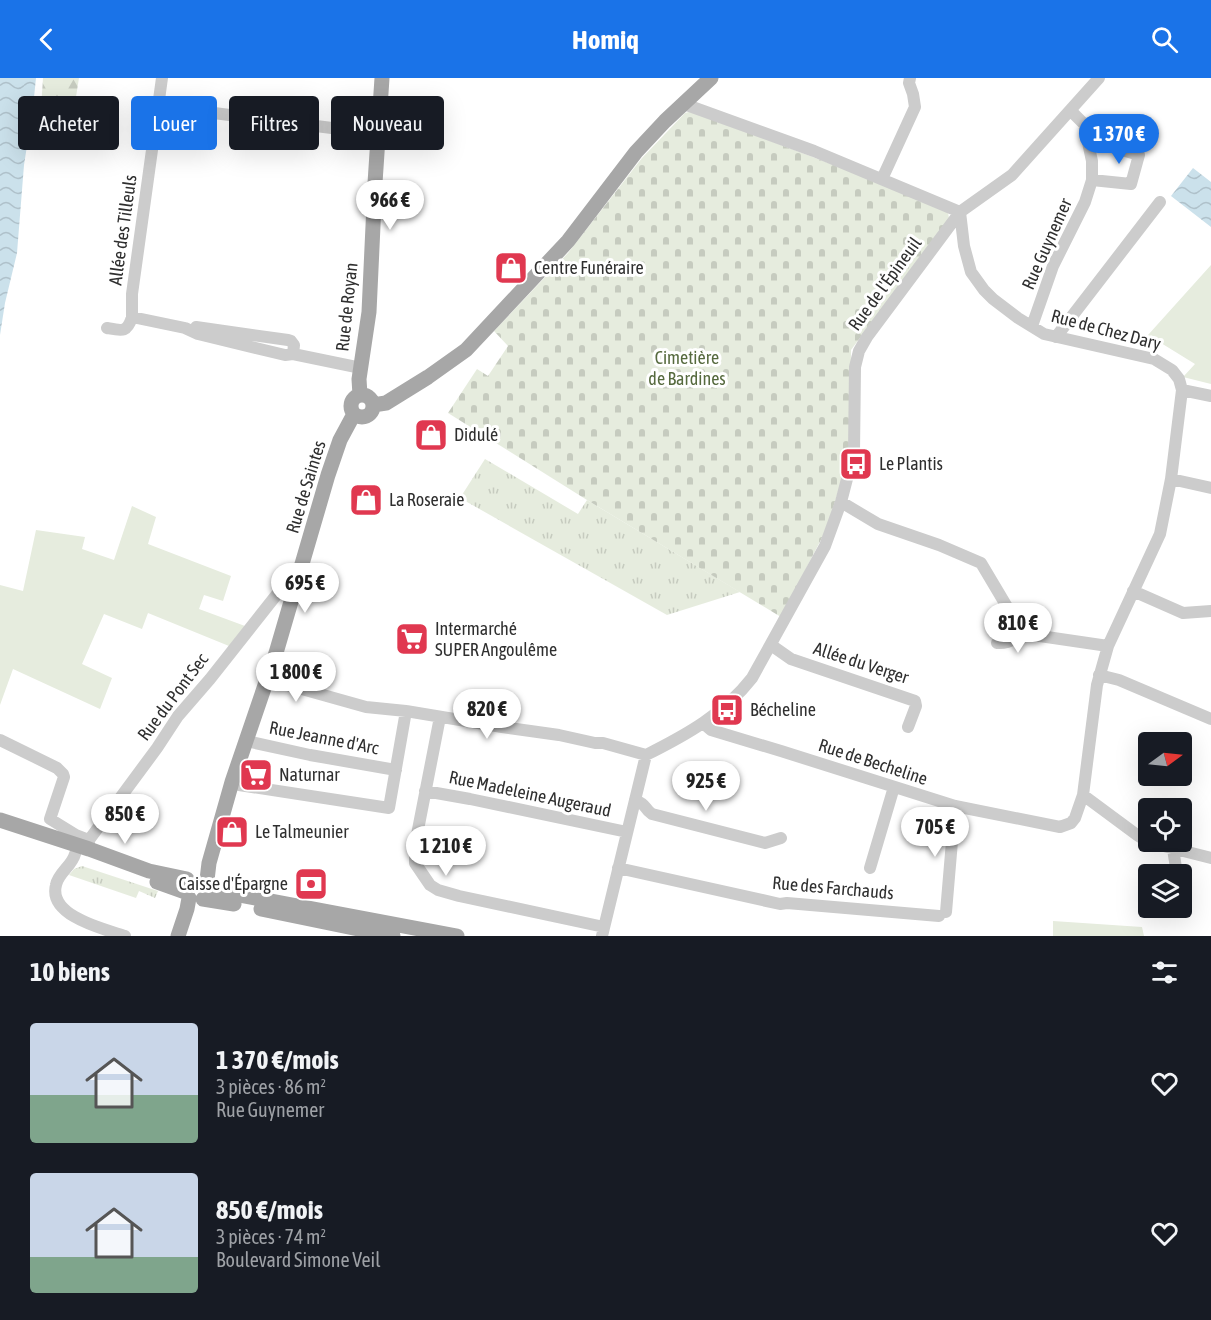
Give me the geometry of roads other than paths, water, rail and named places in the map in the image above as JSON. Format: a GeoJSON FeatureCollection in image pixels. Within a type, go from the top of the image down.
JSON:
{"type":"FeatureCollection","features":[{"type":"Feature","properties":{"kind":"main road","name":"Rue de Royan"},"geometry":{"type":"LineString","coordinates":[[381,96],[382,78]]}},
{"type":"Feature","properties":{"kind":"main road"},"geometry":{"type":"LineString","coordinates":[[373,405],[386,403],[466,350],[568,241],[636,152],[711,78]]}},
{"type":"Feature","properties":{"kind":"main road","name":"Rue de Royan"},"geometry":{"type":"LineString","coordinates":[[360,395],[359,379],[369,312],[378,150]]}},
{"type":"Feature","properties":{"kind":"main road"},"geometry":{"type":"LineString","coordinates":[[360,395],[370,398],[373,405],[367,416],[360,417],[354,414],[351,408],[354,398],[360,395]]}},
{"type":"Feature","properties":{"kind":"main road","name":"Rue de Saintes"},"geometry":{"type":"LineString","coordinates":[[178,936],[187,909],[209,863],[232,782],[276,653],[328,475],[340,440],[354,414]]}},
{"type":"Feature","properties":{"kind":"main road"},"geometry":{"type":"LineString","coordinates":[[0,820],[197,888],[457,936]]}},
{"type":"Feature","properties":{"kind":"main road"},"geometry":{"type":"LineString","coordinates":[[0,828],[85,848]]}},
{"type":"Feature","properties":{"kind":"main road"},"geometry":{"type":"LineString","coordinates":[[197,888],[216,900],[393,936]]}},
{"type":"Feature","properties":{"kind":"main road","name":"Rue de Saintes"},"geometry":{"type":"LineString","coordinates":[[186,936],[197,888]]}},
{"type":"Feature","properties":{"kind":"street","name":"Allée des Tilleuls"},"geometry":{"type":"LineString","coordinates":[[160,96],[162,78]]}},
{"type":"Feature","properties":{"kind":"street"},"geometry":{"type":"LineString","coordinates":[[882,179],[915,107],[909,83],[910,78]]}},
{"type":"Feature","properties":{"kind":"street","name":"Rue de l'Épineuil"},"geometry":{"type":"LineString","coordinates":[[646,755],[707,721],[730,703],[744,687],[771,645],[825,546],[841,502],[854,452],[855,367],[859,351],[867,337],[960,212],[1012,175],[1099,78]]}},
{"type":"Feature","properties":{"kind":"street"},"geometry":{"type":"LineString","coordinates":[[684,104],[814,151],[960,212]]}},
{"type":"Feature","properties":{"kind":"street","name":"Rue Guynemer"},"geometry":{"type":"LineString","coordinates":[[1032,326],[1044,287],[1085,202],[1092,180],[1092,161],[1084,124],[1071,111]]}},
{"type":"Feature","properties":{"kind":"street"},"geometry":{"type":"LineString","coordinates":[[217,113],[331,128]]}},
{"type":"Feature","properties":{"kind":"street"},"geometry":{"type":"LineString","coordinates":[[1088,142],[1139,155],[1131,184],[1092,180]]}},
{"type":"Feature","properties":{"kind":"street","name":"Allée des Tilleuls"},"geometry":{"type":"LineString","coordinates":[[132,316],[132,294],[153,150]]}},
{"type":"Feature","properties":{"kind":"street"},"geometry":{"type":"LineString","coordinates":[[1056,337],[1160,202]]}},
{"type":"Feature","properties":{"kind":"street","name":"Rue de Chez Dary"},"geometry":{"type":"LineString","coordinates":[[960,212],[964,246],[971,272],[993,299],[1044,334],[1154,359],[1172,370],[1179,379],[1182,390]]}},
{"type":"Feature","properties":{"kind":"street"},"geometry":{"type":"LineString","coordinates":[[107,328],[123,330],[128,326],[132,316],[285,355],[293,354],[361,368]]}},
{"type":"Feature","properties":{"kind":"street"},"geometry":{"type":"LineString","coordinates":[[1138,837],[1083,795],[1099,675],[1108,646],[1160,534],[1171,479],[1182,390],[1211,396]]}},
{"type":"Feature","properties":{"kind":"street"},"geometry":{"type":"LineString","coordinates":[[1171,479],[1211,488]]}},
{"type":"Feature","properties":{"kind":"street"},"geometry":{"type":"LineString","coordinates":[[841,502],[878,524],[939,545],[981,563],[1023,631],[1108,646]]}},
{"type":"Feature","properties":{"kind":"street","name":"Rue du Pont Sec"},"geometry":{"type":"LineString","coordinates":[[125,936],[79,920],[63,908],[57,899],[55,886],[57,880],[85,848],[178,716],[289,579],[299,577]]}},
{"type":"Feature","properties":{"kind":"street"},"geometry":{"type":"LineString","coordinates":[[1133,591],[1183,613],[1211,610]]}},
{"type":"Feature","properties":{"kind":"street"},"geometry":{"type":"LineString","coordinates":[[997,643],[1006,643],[1015,639],[1023,631]]}},
{"type":"Feature","properties":{"kind":"street","name":"Allée du Verger"},"geometry":{"type":"LineString","coordinates":[[771,645],[790,659],[915,701],[916,706],[908,727]]}},
{"type":"Feature","properties":{"kind":"street"},"geometry":{"type":"LineString","coordinates":[[1099,675],[1130,684],[1211,719]]}},
{"type":"Feature","properties":{"kind":"street"},"geometry":{"type":"LineString","coordinates":[[266,679],[366,707],[406,711],[559,735],[603,743],[646,755],[603,931],[459,896],[438,890],[430,885],[415,863],[415,845],[440,717]]}},
{"type":"Feature","properties":{"kind":"street"},"geometry":{"type":"LineString","coordinates":[[232,782],[239,785],[389,808],[406,711]]}},
{"type":"Feature","properties":{"kind":"street","name":"Rue de Becheline"},"geometry":{"type":"LineString","coordinates":[[707,721],[711,730],[894,788],[954,806],[1060,827],[1071,824],[1083,795]]}},
{"type":"Feature","properties":{"kind":"street"},"geometry":{"type":"LineString","coordinates":[[0,740],[57,768],[63,774],[50,819],[39,833]]}},
{"type":"Feature","properties":{"kind":"street","name":"Rue Jeanne d'Arc"},"geometry":{"type":"LineString","coordinates":[[246,741],[396,770]]}},
{"type":"Feature","properties":{"kind":"street"},"geometry":{"type":"LineString","coordinates":[[870,868],[894,788]]}},
{"type":"Feature","properties":{"kind":"street","name":"Rue Madeleine Augeraud"},"geometry":{"type":"LineString","coordinates":[[425,791],[627,832]]}},
{"type":"Feature","properties":{"kind":"street"},"geometry":{"type":"LineString","coordinates":[[635,800],[644,804],[652,814],[765,843],[781,838]]}},
{"type":"Feature","properties":{"kind":"street","name":"Rue des Farchauds"},"geometry":{"type":"LineString","coordinates":[[618,868],[780,904],[943,914],[954,806]]}},
{"type":"Feature","properties":{"kind":"street"},"geometry":{"type":"LineString","coordinates":[[50,819],[76,835],[85,848]]}},
{"type":"Feature","properties":{"kind":"street"},"geometry":{"type":"LineString","coordinates":[[50,819],[63,841]]}},
{"type":"Feature","properties":{"kind":"street"},"geometry":{"type":"LineString","coordinates":[[1186,852],[1211,858]]}},
{"type":"Feature","properties":{"kind":"water"},"geometry":{"type":"Polygon","coordinates":[[[0,78],[36,78],[34,96],[18,96],[18,150],[26,150],[17,253],[0,335],[0,78]]]}},
{"type":"Feature","properties":{"kind":"water"},"geometry":{"type":"Polygon","coordinates":[[[1193,168],[1211,182],[1211,227],[1171,196],[1193,168]]]}},
{"type":"Feature","properties":{"kind":"place","name":"Centre Funéraire"},"geometry":{"type":"Point","coordinates":[511,268]}},
{"type":"Feature","properties":{"kind":"place","name":"Didulé"},"geometry":{"type":"Point","coordinates":[431,435]}},
{"type":"Feature","properties":{"kind":"place","name":"Le Plantis"},"geometry":{"type":"Point","coordinates":[856,464]}},
{"type":"Feature","properties":{"kind":"place","name":"La Roseraie"},"geometry":{"type":"Point","coordinates":[366,500]}},
{"type":"Feature","properties":{"kind":"place","name":"Intermarché SUPER Angoulême"},"geometry":{"type":"Point","coordinates":[412,639]}},
{"type":"Feature","properties":{"kind":"place","name":"Bécheline"},"geometry":{"type":"Point","coordinates":[727,710]}},
{"type":"Feature","properties":{"kind":"place","name":"Naturnar"},"geometry":{"type":"Point","coordinates":[256,775]}},
{"type":"Feature","properties":{"kind":"place","name":"Le Talmeunier"},"geometry":{"type":"Point","coordinates":[232,832]}},
{"type":"Feature","properties":{"kind":"place","name":"Caisse d'Épargne"},"geometry":{"type":"Point","coordinates":[311,884]}},
{"type":"Feature","properties":{"kind":"park label","name":"Cimetière de Bardines"},"geometry":{"type":"Point","coordinates":[687,368]}}]}
